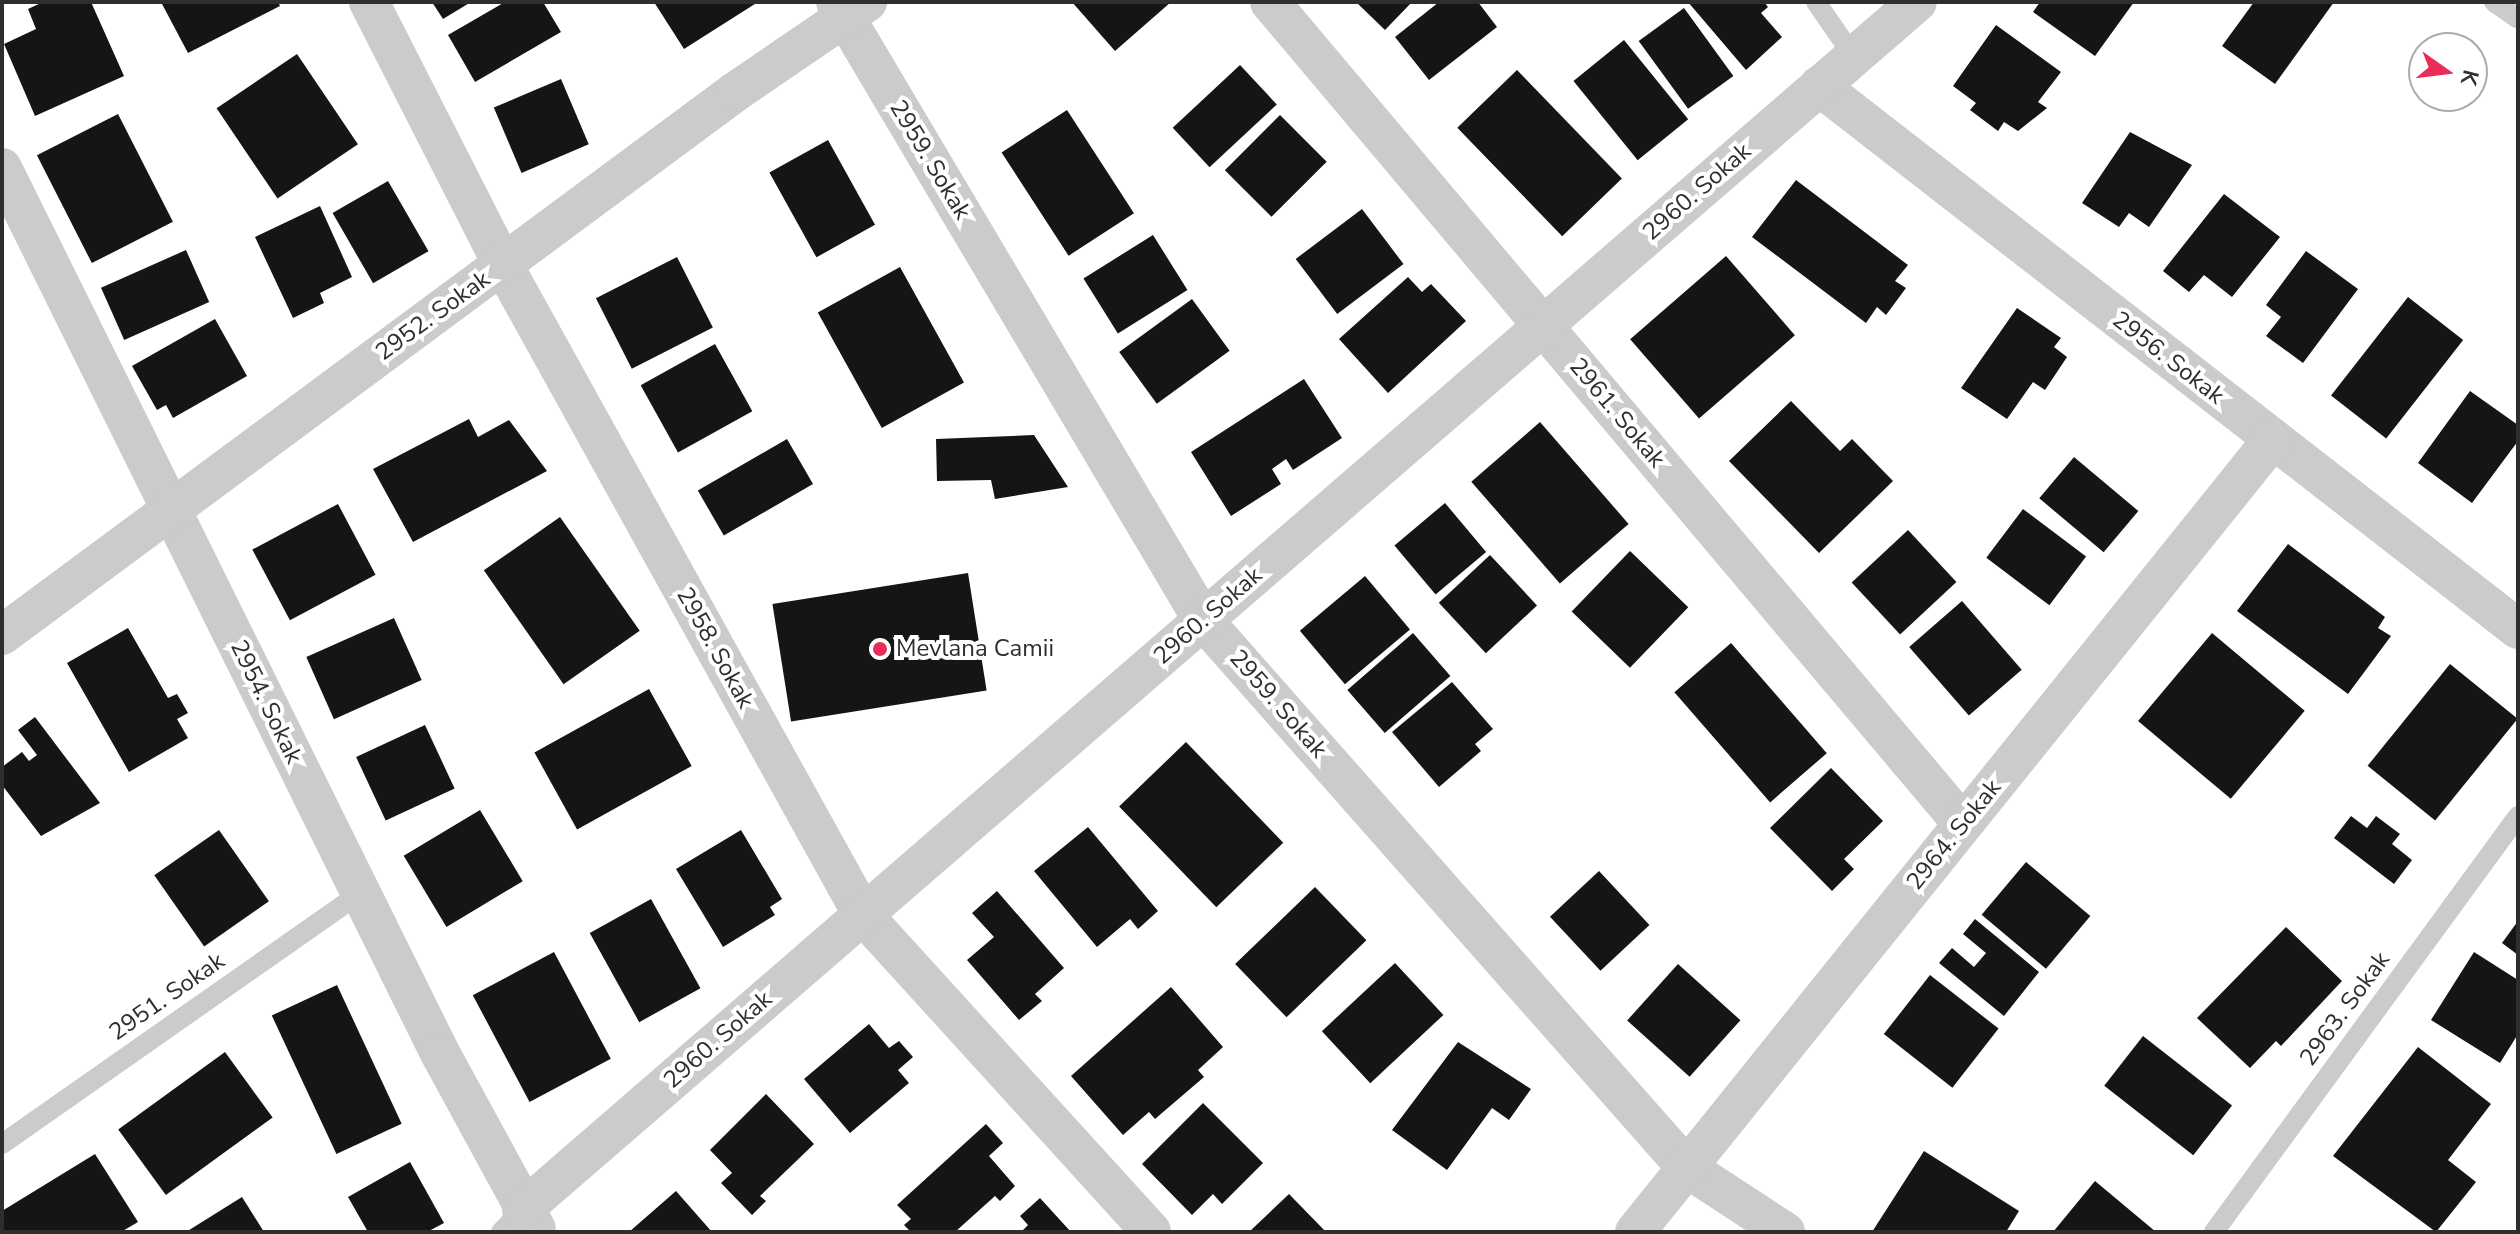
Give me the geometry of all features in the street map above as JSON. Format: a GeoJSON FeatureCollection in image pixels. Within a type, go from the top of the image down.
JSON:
{"type":"FeatureCollection","features":[{"type":"Feature","properties":{"kind":"street","name":"2958. Sokak"},"geometry":{"type":"LineString","coordinates":[[369,2],[503,265],[863,915],[1151,1232]]}},
{"type":"Feature","properties":{"kind":"street","name":"2961. Sokak"},"geometry":{"type":"LineString","coordinates":[[1270,2],[1963,824]]}},
{"type":"Feature","properties":{"kind":"street","name":"2960. Sokak"},"geometry":{"type":"LineString","coordinates":[[520,1225],[863,915],[1917,2]]}},
{"type":"Feature","properties":{"kind":"street","name":"2952. Sokak"},"geometry":{"type":"LineString","coordinates":[[2,635],[849,7]]}},
{"type":"Feature","properties":{"kind":"street","name":"2959. Sokak"},"geometry":{"type":"LineString","coordinates":[[849,7],[1203,620],[1687,1168],[1785,1232]]}},
{"type":"Feature","properties":{"kind":"street","name":"2956. Sokak"},"geometry":{"type":"LineString","coordinates":[[1819,86],[2518,629]]}},
{"type":"Feature","properties":{"kind":"street","name":"2954. Sokak"},"geometry":{"type":"LineString","coordinates":[[2,168],[361,893],[520,1225]]}},
{"type":"Feature","properties":{"kind":"street","name":"2964. Sokak"},"geometry":{"type":"LineString","coordinates":[[1635,1232],[2273,439]]}},
{"type":"Feature","properties":{"kind":"lane"},"geometry":{"type":"LineString","coordinates":[[1816,2],[1854,57]]}},
{"type":"Feature","properties":{"kind":"lane"},"geometry":{"type":"LineString","coordinates":[[2494,2],[2518,19]]}},
{"type":"Feature","properties":{"kind":"lane","name":"2963. Sokak"},"geometry":{"type":"LineString","coordinates":[[2214,1232],[2518,816]]}},
{"type":"Feature","properties":{"kind":"lane","name":"2951. Sokak"},"geometry":{"type":"LineString","coordinates":[[2,1144],[361,893]]}},
{"type":"Feature","properties":{"kind":"building"},"geometry":{"type":"Polygon","coordinates":[[[43,2],[91,2],[124,76],[35,116],[4,44],[36,29],[28,9],[43,2]]]}},
{"type":"Feature","properties":{"kind":"building"},"geometry":{"type":"Polygon","coordinates":[[[161,2],[278,2],[280,6],[188,53],[161,2]]]}},
{"type":"Feature","properties":{"kind":"building"},"geometry":{"type":"Polygon","coordinates":[[[432,2],[471,2],[443,19],[432,2]]]}},
{"type":"Feature","properties":{"kind":"building"},"geometry":{"type":"Polygon","coordinates":[[[505,2],[543,2],[561,32],[475,82],[448,35],[505,2]]]}},
{"type":"Feature","properties":{"kind":"building"},"geometry":{"type":"Polygon","coordinates":[[[654,2],[758,2],[684,49],[654,2]]]}},
{"type":"Feature","properties":{"kind":"building"},"geometry":{"type":"Polygon","coordinates":[[[1072,2],[1171,2],[1115,51],[1072,2]]]}},
{"type":"Feature","properties":{"kind":"building"},"geometry":{"type":"Polygon","coordinates":[[[1356,2],[1412,2],[1385,30],[1356,2]]]}},
{"type":"Feature","properties":{"kind":"building"},"geometry":{"type":"Polygon","coordinates":[[[1439,2],[1478,2],[1497,27],[1429,80],[1395,37],[1439,2]]]}},
{"type":"Feature","properties":{"kind":"building"},"geometry":{"type":"Polygon","coordinates":[[[1688,2],[1764,2],[1768,7],[1761,13],[1782,37],[1746,70],[1688,2]]]}},
{"type":"Feature","properties":{"kind":"building"},"geometry":{"type":"Polygon","coordinates":[[[2040,2],[2134,2],[2095,56],[2033,12],[2040,2]]]}},
{"type":"Feature","properties":{"kind":"building"},"geometry":{"type":"Polygon","coordinates":[[[2254,2],[2334,2],[2275,84],[2222,46],[2254,2]]]}},
{"type":"Feature","properties":{"kind":"building"},"geometry":{"type":"Polygon","coordinates":[[[1684,8],[1733,76],[1688,109],[1639,41],[1684,8]]]}},
{"type":"Feature","properties":{"kind":"building"},"geometry":{"type":"Polygon","coordinates":[[[1996,25],[2061,72],[2038,102],[2047,108],[2018,131],[2004,122],[1998,131],[1970,110],[1976,103],[1953,86],[1996,25]]]}},
{"type":"Feature","properties":{"kind":"building"},"geometry":{"type":"Polygon","coordinates":[[[1624,40],[1688,119],[1638,160],[1573,81],[1624,40]]]}},
{"type":"Feature","properties":{"kind":"building"},"geometry":{"type":"Polygon","coordinates":[[[297,54],[358,144],[278,199],[217,108],[297,54]]]}},
{"type":"Feature","properties":{"kind":"building"},"geometry":{"type":"Polygon","coordinates":[[[1240,65],[1277,104],[1210,167],[1173,128],[1240,65]]]}},
{"type":"Feature","properties":{"kind":"building"},"geometry":{"type":"Polygon","coordinates":[[[1517,70],[1622,179],[1562,236],[1457,128],[1517,70]]]}},
{"type":"Feature","properties":{"kind":"building"},"geometry":{"type":"Polygon","coordinates":[[[561,79],[589,144],[522,173],[494,108],[561,79]]]}},
{"type":"Feature","properties":{"kind":"building"},"geometry":{"type":"Polygon","coordinates":[[[1067,110],[1134,213],[1069,256],[1002,152],[1067,110]]]}},
{"type":"Feature","properties":{"kind":"building"},"geometry":{"type":"Polygon","coordinates":[[[118,114],[173,222],[92,263],[37,155],[118,114]]]}},
{"type":"Feature","properties":{"kind":"building"},"geometry":{"type":"Polygon","coordinates":[[[1280,115],[1327,162],[1272,217],[1225,170],[1280,115]]]}},
{"type":"Feature","properties":{"kind":"building"},"geometry":{"type":"Polygon","coordinates":[[[2130,132],[2192,165],[2149,227],[2129,213],[2119,227],[2082,203],[2130,132]]]}},
{"type":"Feature","properties":{"kind":"building"},"geometry":{"type":"Polygon","coordinates":[[[828,140],[875,225],[816,257],[769,172],[828,140]]]}},
{"type":"Feature","properties":{"kind":"building"},"geometry":{"type":"Polygon","coordinates":[[[1796,180],[1908,265],[1895,281],[1906,288],[1886,315],[1877,307],[1866,323],[1752,237],[1796,180]]]}},
{"type":"Feature","properties":{"kind":"building"},"geometry":{"type":"Polygon","coordinates":[[[388,181],[428,251],[373,283],[333,213],[388,181]]]}},
{"type":"Feature","properties":{"kind":"building"},"geometry":{"type":"Polygon","coordinates":[[[2224,194],[2280,237],[2232,297],[2204,275],[2189,292],[2163,271],[2224,194]]]}},
{"type":"Feature","properties":{"kind":"building"},"geometry":{"type":"Polygon","coordinates":[[[320,206],[352,277],[320,293],[324,303],[293,318],[255,237],[320,206]]]}},
{"type":"Feature","properties":{"kind":"building"},"geometry":{"type":"Polygon","coordinates":[[[1362,209],[1404,264],[1337,314],[1296,259],[1362,209]]]}},
{"type":"Feature","properties":{"kind":"building"},"geometry":{"type":"Polygon","coordinates":[[[1153,235],[1187,290],[1118,334],[1083,278],[1153,235]]]}},
{"type":"Feature","properties":{"kind":"building"},"geometry":{"type":"Polygon","coordinates":[[[186,250],[209,302],[124,340],[101,288],[186,250]]]}},
{"type":"Feature","properties":{"kind":"building"},"geometry":{"type":"Polygon","coordinates":[[[2306,251],[2358,289],[2303,363],[2266,336],[2281,317],[2266,305],[2306,251]]]}},
{"type":"Feature","properties":{"kind":"building"},"geometry":{"type":"Polygon","coordinates":[[[1726,256],[1795,335],[1699,419],[1630,339],[1726,256]]]}},
{"type":"Feature","properties":{"kind":"building"},"geometry":{"type":"Polygon","coordinates":[[[677,257],[713,327],[632,369],[596,298],[677,257]]]}},
{"type":"Feature","properties":{"kind":"building"},"geometry":{"type":"Polygon","coordinates":[[[900,267],[964,382],[882,428],[818,313],[900,267]]]}},
{"type":"Feature","properties":{"kind":"building"},"geometry":{"type":"Polygon","coordinates":[[[1408,277],[1422,292],[1431,284],[1466,321],[1388,393],[1339,339],[1408,277]]]}},
{"type":"Feature","properties":{"kind":"building"},"geometry":{"type":"Polygon","coordinates":[[[2408,297],[2463,340],[2386,439],[2331,396],[2408,297]]]}},
{"type":"Feature","properties":{"kind":"building"},"geometry":{"type":"Polygon","coordinates":[[[1192,299],[1230,351],[1157,404],[1119,352],[1192,299]]]}},
{"type":"Feature","properties":{"kind":"building"},"geometry":{"type":"Polygon","coordinates":[[[2017,308],[2061,338],[2054,347],[2067,357],[2045,390],[2033,382],[2007,419],[1961,388],[2017,308]]]}},
{"type":"Feature","properties":{"kind":"building"},"geometry":{"type":"Polygon","coordinates":[[[215,319],[247,376],[173,418],[166,405],[157,410],[132,366],[215,319]]]}},
{"type":"Feature","properties":{"kind":"building"},"geometry":{"type":"Polygon","coordinates":[[[715,344],[752,411],[678,453],[641,385],[715,344]]]}},
{"type":"Feature","properties":{"kind":"building"},"geometry":{"type":"Polygon","coordinates":[[[1304,379],[1342,438],[1293,470],[1286,459],[1272,469],[1281,484],[1231,516],[1191,452],[1304,379]]]}},
{"type":"Feature","properties":{"kind":"building"},"geometry":{"type":"Polygon","coordinates":[[[2470,391],[2518,425],[2518,441],[2472,503],[2418,463],[2470,391]]]}},
{"type":"Feature","properties":{"kind":"building"},"geometry":{"type":"Polygon","coordinates":[[[1791,401],[1840,451],[1852,439],[1893,481],[1819,553],[1729,461],[1791,401]]]}},
{"type":"Feature","properties":{"kind":"building"},"geometry":{"type":"Polygon","coordinates":[[[469,419],[478,437],[509,420],[547,471],[413,542],[373,469],[469,419]]]}},
{"type":"Feature","properties":{"kind":"building"},"geometry":{"type":"Polygon","coordinates":[[[1540,422],[1629,524],[1560,584],[1471,482],[1540,422]]]}},
{"type":"Feature","properties":{"kind":"building"},"geometry":{"type":"Polygon","coordinates":[[[1034,435],[1068,487],[995,499],[991,480],[937,481],[936,439],[1034,435]]]}},
{"type":"Feature","properties":{"kind":"building"},"geometry":{"type":"Polygon","coordinates":[[[787,439],[813,484],[724,536],[698,490],[787,439]]]}},
{"type":"Feature","properties":{"kind":"building"},"geometry":{"type":"Polygon","coordinates":[[[2074,457],[2138,511],[2104,552],[2039,498],[2074,457]]]}},
{"type":"Feature","properties":{"kind":"building"},"geometry":{"type":"Polygon","coordinates":[[[1445,503],[1486,552],[1436,594],[1394,545],[1445,503]]]}},
{"type":"Feature","properties":{"kind":"building"},"geometry":{"type":"Polygon","coordinates":[[[338,504],[376,575],[290,620],[252,550],[338,504]]]}},
{"type":"Feature","properties":{"kind":"building"},"geometry":{"type":"Polygon","coordinates":[[[2023,509],[2086,557],[2049,605],[1986,558],[2023,509]]]}},
{"type":"Feature","properties":{"kind":"building"},"geometry":{"type":"Polygon","coordinates":[[[560,517],[640,631],[564,684],[484,570],[560,517]]]}},
{"type":"Feature","properties":{"kind":"building"},"geometry":{"type":"Polygon","coordinates":[[[1908,530],[1956,582],[1900,634],[1852,583],[1908,530]]]}},
{"type":"Feature","properties":{"kind":"building"},"geometry":{"type":"Polygon","coordinates":[[[2288,544],[2385,617],[2378,628],[2391,636],[2348,694],[2237,611],[2288,544]]]}},
{"type":"Feature","properties":{"kind":"building"},"geometry":{"type":"Polygon","coordinates":[[[1630,551],[1688,607],[1630,668],[1572,611],[1630,551]]]}},
{"type":"Feature","properties":{"kind":"building"},"geometry":{"type":"Polygon","coordinates":[[[1490,555],[1537,605],[1486,653],[1439,603],[1490,555]]]}},
{"type":"Feature","properties":{"kind":"building","name":"Mevlana Camii"},"geometry":{"type":"Polygon","coordinates":[[[968,573],[987,691],[791,722],[772,604],[968,573]]]}},
{"type":"Feature","properties":{"kind":"building"},"geometry":{"type":"Polygon","coordinates":[[[1365,576],[1410,630],[1345,684],[1300,631],[1365,576]]]}},
{"type":"Feature","properties":{"kind":"building"},"geometry":{"type":"Polygon","coordinates":[[[1962,601],[2022,670],[1969,716],[1909,647],[1962,601]]]}},
{"type":"Feature","properties":{"kind":"building"},"geometry":{"type":"Polygon","coordinates":[[[394,618],[422,680],[334,719],[306,657],[394,618]]]}},
{"type":"Feature","properties":{"kind":"building"},"geometry":{"type":"Polygon","coordinates":[[[128,628],[168,698],[177,694],[188,713],[177,719],[188,738],[129,772],[67,663],[128,628]]]}},
{"type":"Feature","properties":{"kind":"building"},"geometry":{"type":"Polygon","coordinates":[[[1413,633],[1450,676],[1385,733],[1347,690],[1413,633]]]}},
{"type":"Feature","properties":{"kind":"building"},"geometry":{"type":"Polygon","coordinates":[[[2212,633],[2305,711],[2231,799],[2138,721],[2212,633]]]}},
{"type":"Feature","properties":{"kind":"building"},"geometry":{"type":"Polygon","coordinates":[[[1731,643],[1827,753],[1770,802],[1674,692],[1731,643]]]}},
{"type":"Feature","properties":{"kind":"building"},"geometry":{"type":"Polygon","coordinates":[[[2450,664],[2518,719],[2435,821],[2368,766],[2450,664]]]}},
{"type":"Feature","properties":{"kind":"building"},"geometry":{"type":"Polygon","coordinates":[[[1452,682],[1493,729],[1475,744],[1481,751],[1439,787],[1392,732],[1452,682]]]}},
{"type":"Feature","properties":{"kind":"building"},"geometry":{"type":"Polygon","coordinates":[[[649,689],[692,766],[577,829],[534,753],[649,689]]]}},
{"type":"Feature","properties":{"kind":"building"},"geometry":{"type":"Polygon","coordinates":[[[35,717],[100,803],[41,836],[2,785],[2,767],[22,752],[29,761],[37,755],[18,730],[35,717]]]}},
{"type":"Feature","properties":{"kind":"building"},"geometry":{"type":"Polygon","coordinates":[[[425,725],[455,788],[386,821],[356,757],[425,725]]]}},
{"type":"Feature","properties":{"kind":"building"},"geometry":{"type":"Polygon","coordinates":[[[1186,742],[1283,843],[1216,907],[1119,807],[1186,742]]]}},
{"type":"Feature","properties":{"kind":"building"},"geometry":{"type":"Polygon","coordinates":[[[1831,768],[1883,821],[1844,859],[1854,869],[1832,891],[1770,828],[1831,768]]]}},
{"type":"Feature","properties":{"kind":"building"},"geometry":{"type":"Polygon","coordinates":[[[480,810],[523,881],[446,927],[404,856],[480,810]]]}},
{"type":"Feature","properties":{"kind":"building"},"geometry":{"type":"Polygon","coordinates":[[[2351,816],[2367,828],[2376,816],[2400,834],[2392,844],[2412,860],[2394,884],[2334,838],[2351,816]]]}},
{"type":"Feature","properties":{"kind":"building"},"geometry":{"type":"Polygon","coordinates":[[[1088,827],[1158,911],[1138,929],[1130,919],[1097,947],[1034,871],[1088,827]]]}},
{"type":"Feature","properties":{"kind":"building"},"geometry":{"type":"Polygon","coordinates":[[[219,830],[269,901],[204,947],[154,875],[219,830]]]}},
{"type":"Feature","properties":{"kind":"building"},"geometry":{"type":"Polygon","coordinates":[[[741,830],[782,899],[770,907],[775,915],[723,947],[676,869],[741,830]]]}},
{"type":"Feature","properties":{"kind":"building"},"geometry":{"type":"Polygon","coordinates":[[[2026,862],[2090,916],[2046,969],[1982,915],[2026,862]]]}},
{"type":"Feature","properties":{"kind":"building"},"geometry":{"type":"Polygon","coordinates":[[[1599,871],[1649,925],[1600,971],[1550,917],[1599,871]]]}},
{"type":"Feature","properties":{"kind":"building"},"geometry":{"type":"Polygon","coordinates":[[[1315,887],[1366,940],[1287,1017],[1235,964],[1315,887]]]}},
{"type":"Feature","properties":{"kind":"building"},"geometry":{"type":"Polygon","coordinates":[[[997,891],[1064,968],[1035,994],[1042,1001],[1019,1020],[967,960],[994,937],[972,913],[997,891]]]}},
{"type":"Feature","properties":{"kind":"building"},"geometry":{"type":"Polygon","coordinates":[[[651,899],[700,988],[639,1022],[590,933],[651,899]]]}},
{"type":"Feature","properties":{"kind":"building"},"geometry":{"type":"Polygon","coordinates":[[[1975,919],[2039,972],[2004,1016],[1939,963],[1952,948],[1974,967],[1986,953],[1963,934],[1975,919]]]}},
{"type":"Feature","properties":{"kind":"building"},"geometry":{"type":"Polygon","coordinates":[[[2518,921],[2518,955],[2502,943],[2518,921]]]}},
{"type":"Feature","properties":{"kind":"building"},"geometry":{"type":"Polygon","coordinates":[[[2286,927],[2342,981],[2281,1046],[2276,1041],[2250,1068],[2197,1018],[2286,927]]]}},
{"type":"Feature","properties":{"kind":"building"},"geometry":{"type":"Polygon","coordinates":[[[554,952],[611,1059],[530,1102],[473,995],[554,952]]]}},
{"type":"Feature","properties":{"kind":"building"},"geometry":{"type":"Polygon","coordinates":[[[2474,952],[2518,980],[2518,1034],[2500,1063],[2431,1020],[2474,952]]]}},
{"type":"Feature","properties":{"kind":"building"},"geometry":{"type":"Polygon","coordinates":[[[1395,963],[1443,1015],[1370,1083],[1322,1031],[1395,963]]]}},
{"type":"Feature","properties":{"kind":"building"},"geometry":{"type":"Polygon","coordinates":[[[1678,964],[1740,1020],[1690,1077],[1627,1020],[1678,964]]]}},
{"type":"Feature","properties":{"kind":"building"},"geometry":{"type":"Polygon","coordinates":[[[1930,975],[1999,1029],[1952,1088],[1884,1034],[1930,975]]]}},
{"type":"Feature","properties":{"kind":"building"},"geometry":{"type":"Polygon","coordinates":[[[337,985],[402,1124],[336,1154],[272,1015],[337,985]]]}},
{"type":"Feature","properties":{"kind":"building"},"geometry":{"type":"Polygon","coordinates":[[[1171,987],[1223,1047],[1198,1070],[1204,1077],[1155,1119],[1149,1112],[1123,1135],[1071,1076],[1171,987]]]}},
{"type":"Feature","properties":{"kind":"building"},"geometry":{"type":"Polygon","coordinates":[[[869,1024],[889,1048],[899,1041],[913,1057],[898,1070],[909,1083],[850,1133],[804,1079],[869,1024]]]}},
{"type":"Feature","properties":{"kind":"building"},"geometry":{"type":"Polygon","coordinates":[[[2143,1036],[2232,1106],[2193,1155],[2104,1086],[2143,1036]]]}},
{"type":"Feature","properties":{"kind":"building"},"geometry":{"type":"Polygon","coordinates":[[[1458,1042],[1531,1089],[1509,1120],[1492,1108],[1447,1170],[1392,1130],[1458,1042]]]}},
{"type":"Feature","properties":{"kind":"building"},"geometry":{"type":"Polygon","coordinates":[[[2418,1047],[2491,1104],[2448,1160],[2476,1182],[2436,1232],[2333,1156],[2418,1047]]]}},
{"type":"Feature","properties":{"kind":"building"},"geometry":{"type":"Polygon","coordinates":[[[225,1052],[273,1118],[166,1195],[118,1130],[225,1052]]]}},
{"type":"Feature","properties":{"kind":"building"},"geometry":{"type":"Polygon","coordinates":[[[766,1094],[814,1144],[760,1196],[766,1201],[752,1215],[721,1183],[732,1173],[710,1150],[766,1094]]]}},
{"type":"Feature","properties":{"kind":"building"},"geometry":{"type":"Polygon","coordinates":[[[1203,1103],[1263,1163],[1222,1204],[1213,1194],[1192,1215],[1142,1164],[1203,1103]]]}},
{"type":"Feature","properties":{"kind":"building"},"geometry":{"type":"Polygon","coordinates":[[[986,1124],[1003,1143],[989,1156],[1015,1186],[1000,1201],[995,1196],[955,1232],[911,1232],[904,1225],[911,1219],[897,1205],[986,1124]]]}},
{"type":"Feature","properties":{"kind":"building"},"geometry":{"type":"Polygon","coordinates":[[[1924,1151],[2019,1211],[2006,1232],[1872,1232],[1924,1151]]]}},
{"type":"Feature","properties":{"kind":"building"},"geometry":{"type":"Polygon","coordinates":[[[95,1154],[138,1222],[121,1232],[2,1232],[2,1211],[95,1154]]]}},
{"type":"Feature","properties":{"kind":"building"},"geometry":{"type":"Polygon","coordinates":[[[410,1162],[444,1223],[427,1232],[368,1232],[348,1197],[410,1162]]]}},
{"type":"Feature","properties":{"kind":"building"},"geometry":{"type":"Polygon","coordinates":[[[2095,1181],[2156,1232],[2053,1232],[2095,1181]]]}},
{"type":"Feature","properties":{"kind":"building"},"geometry":{"type":"Polygon","coordinates":[[[676,1191],[712,1232],[629,1232],[676,1191]]]}},
{"type":"Feature","properties":{"kind":"building"},"geometry":{"type":"Polygon","coordinates":[[[1289,1194],[1326,1232],[1249,1232],[1289,1194]]]}},
{"type":"Feature","properties":{"kind":"building"},"geometry":{"type":"Polygon","coordinates":[[[242,1197],[264,1232],[186,1232],[242,1197]]]}},
{"type":"Feature","properties":{"kind":"building"},"geometry":{"type":"Polygon","coordinates":[[[1040,1198],[1071,1232],[1021,1232],[1028,1225],[1020,1216],[1040,1198]]]}},
{"type":"Feature","properties":{"kind":"place","name":"Mevlana Camii"},"geometry":{"type":"Point","coordinates":[880,649]}}]}
